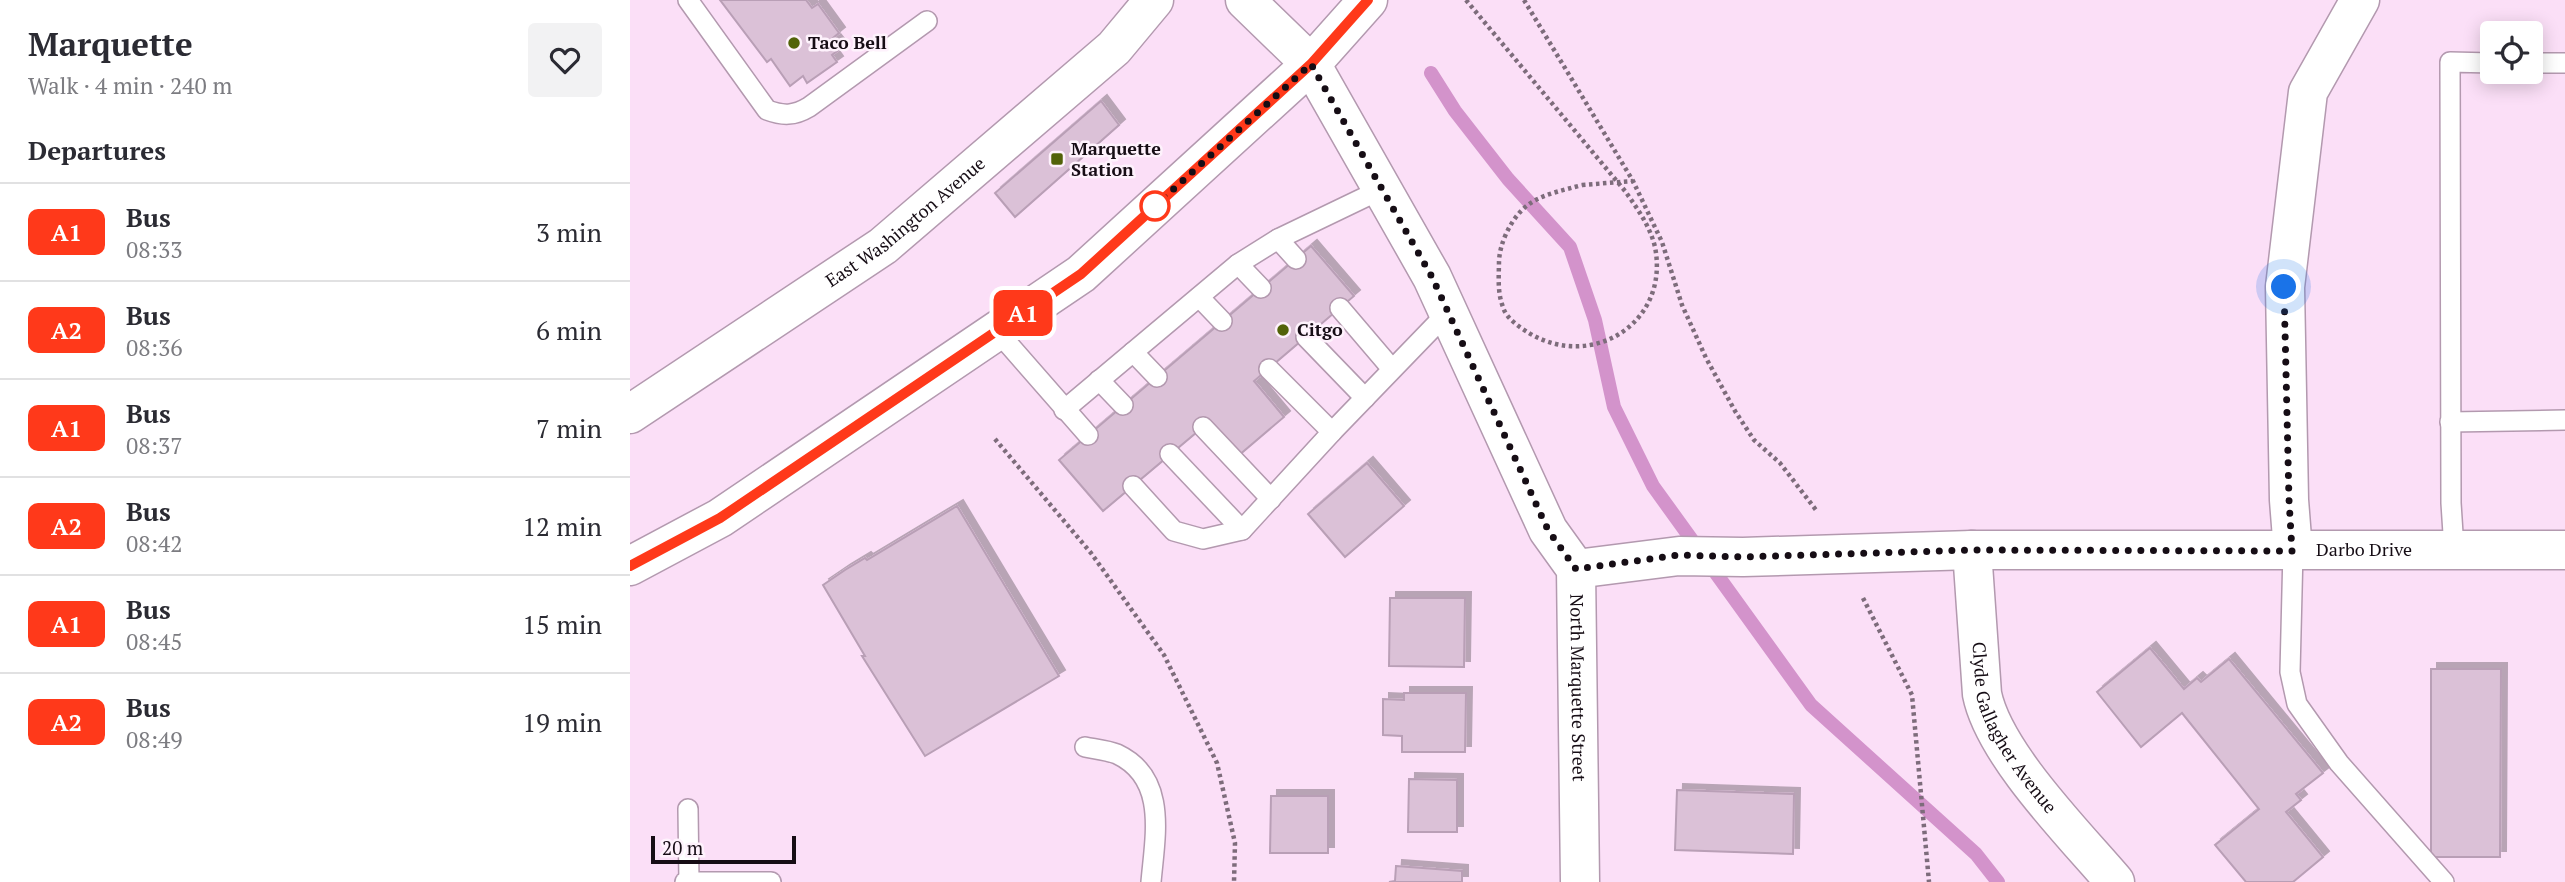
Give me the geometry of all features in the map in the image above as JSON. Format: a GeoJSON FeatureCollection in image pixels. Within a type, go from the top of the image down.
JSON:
{"type":"FeatureCollection","features":[{"type":"Feature","properties":{"kind":"street","name":"East Washington Avenue"},"geometry":{"type":"LineString","coordinates":[[630,414],[883,246],[1114,48],[1154,0]]}},
{"type":"Feature","properties":{"kind":"street","name":"North Marquette Street"},"geometry":{"type":"LineString","coordinates":[[1245,0],[1311,64],[1432,277],[1548,530],[1576,569],[1580,882]]}},
{"type":"Feature","properties":{"kind":"street"},"geometry":{"type":"LineString","coordinates":[[630,566],[720,518],[1081,274],[1311,64],[1368,0]]}},
{"type":"Feature","properties":{"kind":"street"},"geometry":{"type":"LineString","coordinates":[[2292,551],[2284,287],[2308,92],[2360,0]]}},
{"type":"Feature","properties":{"kind":"street","name":"Darbo Drive"},"geometry":{"type":"LineString","coordinates":[[1576,569],[1679,555],[1742,557],[1972,550],[2565,550]]}},
{"type":"Feature","properties":{"kind":"street","name":"Clyde Gallagher Avenue"},"geometry":{"type":"LineString","coordinates":[[1972,550],[1985,711],[2017,764],[2115,882]]}},
{"type":"Feature","properties":{"kind":"lane"},"geometry":{"type":"LineString","coordinates":[[688,0],[767,110],[787,115],[799,113],[809,107],[927,21]]}},
{"type":"Feature","properties":{"kind":"lane"},"geometry":{"type":"LineString","coordinates":[[2454,549],[2450,422],[2450,62],[2480,63]]}},
{"type":"Feature","properties":{"kind":"lane"},"geometry":{"type":"LineString","coordinates":[[2543,63],[2565,63]]}},
{"type":"Feature","properties":{"kind":"lane"},"geometry":{"type":"LineString","coordinates":[[1064,410],[1238,264],[1278,239],[1382,189]]}},
{"type":"Feature","properties":{"kind":"lane"},"geometry":{"type":"LineString","coordinates":[[1278,239],[1296,258]]}},
{"type":"Feature","properties":{"kind":"lane"},"geometry":{"type":"LineString","coordinates":[[1238,264],[1261,288]]}},
{"type":"Feature","properties":{"kind":"lane"},"geometry":{"type":"LineString","coordinates":[[1199,297],[1222,321]]}},
{"type":"Feature","properties":{"kind":"lane"},"geometry":{"type":"LineString","coordinates":[[1340,309],[1392,369]]}},
{"type":"Feature","properties":{"kind":"lane"},"geometry":{"type":"LineString","coordinates":[[1133,486],[1174,531],[1203,539],[1242,530],[1448,312]]}},
{"type":"Feature","properties":{"kind":"lane"},"geometry":{"type":"LineString","coordinates":[[997,331],[1088,435]]}},
{"type":"Feature","properties":{"kind":"lane"},"geometry":{"type":"LineString","coordinates":[[1306,337],[1365,398]]}},
{"type":"Feature","properties":{"kind":"lane"},"geometry":{"type":"LineString","coordinates":[[1133,352],[1157,377]]}},
{"type":"Feature","properties":{"kind":"lane"},"geometry":{"type":"LineString","coordinates":[[1269,369],[1332,432]]}},
{"type":"Feature","properties":{"kind":"lane"},"geometry":{"type":"LineString","coordinates":[[1099,380],[1123,405]]}},
{"type":"Feature","properties":{"kind":"lane"},"geometry":{"type":"LineString","coordinates":[[2450,422],[2565,420]]}},
{"type":"Feature","properties":{"kind":"lane"},"geometry":{"type":"LineString","coordinates":[[1203,427],[1271,499]]}},
{"type":"Feature","properties":{"kind":"lane"},"geometry":{"type":"LineString","coordinates":[[1170,454],[1242,530]]}},
{"type":"Feature","properties":{"kind":"lane"},"geometry":{"type":"LineString","coordinates":[[2292,551],[2290,672],[2297,704],[2339,763],[2444,882]]}},
{"type":"Feature","properties":{"kind":"lane"},"geometry":{"type":"LineString","coordinates":[[1085,747],[1115,753],[1135,764],[1150,785],[1157,816],[1151,882]]}},
{"type":"Feature","properties":{"kind":"lane"},"geometry":{"type":"LineString","coordinates":[[688,809],[687,882],[771,881]]}},
{"type":"Feature","properties":{"kind":"path"},"geometry":{"type":"LineString","coordinates":[[1466,0],[1625,191],[1647,225],[1657,263],[1653,292],[1640,317],[1621,336],[1595,345],[1544,342],[1519,327],[1503,309],[1499,285],[1500,249],[1523,207],[1545,195],[1582,185],[1633,181]]}},
{"type":"Feature","properties":{"kind":"path"},"geometry":{"type":"LineString","coordinates":[[1524,0],[1633,181],[1662,242],[1682,304],[1729,401],[1754,440],[1780,463],[1812,503]]}},
{"type":"Feature","properties":{"kind":"path"},"geometry":{"type":"LineString","coordinates":[[995,439],[1091,553],[1164,656],[1217,763],[1235,843],[1234,882]]}},
{"type":"Feature","properties":{"kind":"path"},"geometry":{"type":"LineString","coordinates":[[1868,608],[1912,695],[1928,882]]}},
{"type":"Feature","properties":{"kind":"building","name":"Taco Bell"},"geometry":{"type":"Polygon","coordinates":[[[720,0],[806,0],[812,8],[818,4],[839,33],[833,38],[841,48],[832,55],[837,62],[807,83],[803,76],[790,86],[771,59],[767,62],[720,0]]]}},
{"type":"Feature","properties":{"kind":"building","name":"Marquette Station"},"geometry":{"type":"Polygon","coordinates":[[[1101,101],[1119,125],[1015,217],[995,193],[1101,101]]]}},
{"type":"Feature","properties":{"kind":"building"},"geometry":{"type":"Polygon","coordinates":[[[1311,246],[1354,296],[1254,381],[1284,417],[1238,456],[1209,422],[1103,511],[1059,460],[1311,246]]]}},
{"type":"Feature","properties":{"kind":"building"},"geometry":{"type":"Polygon","coordinates":[[[1367,463],[1404,506],[1345,557],[1308,514],[1367,463]]]}},
{"type":"Feature","properties":{"kind":"building"},"geometry":{"type":"Polygon","coordinates":[[[957,506],[1059,676],[925,756],[862,656],[865,656],[823,585],[957,506]]]}},
{"type":"Feature","properties":{"kind":"building"},"geometry":{"type":"Polygon","coordinates":[[[1390,598],[1465,598],[1464,667],[1389,666],[1390,598]]]}},
{"type":"Feature","properties":{"kind":"building"},"geometry":{"type":"Polygon","coordinates":[[[2150,648],[2184,689],[2197,678],[2201,682],[2229,659],[2323,773],[2296,794],[2301,800],[2286,812],[2323,857],[2293,882],[2246,882],[2215,845],[2259,809],[2182,713],[2141,747],[2097,692],[2150,648]]]}},
{"type":"Feature","properties":{"kind":"building"},"geometry":{"type":"Polygon","coordinates":[[[2431,669],[2501,669],[2500,857],[2431,857],[2431,669]]]}},
{"type":"Feature","properties":{"kind":"building"},"geometry":{"type":"Polygon","coordinates":[[[1404,693],[1466,693],[1465,752],[1402,752],[1402,736],[1383,735],[1383,699],[1404,700],[1404,693]]]}},
{"type":"Feature","properties":{"kind":"building"},"geometry":{"type":"Polygon","coordinates":[[[1409,779],[1457,780],[1457,832],[1408,832],[1409,779]]]}},
{"type":"Feature","properties":{"kind":"building"},"geometry":{"type":"Polygon","coordinates":[[[1677,790],[1794,794],[1793,854],[1675,850],[1677,790]]]}},
{"type":"Feature","properties":{"kind":"building"},"geometry":{"type":"Polygon","coordinates":[[[1271,796],[1328,796],[1328,853],[1270,853],[1271,796]]]}},
{"type":"Feature","properties":{"kind":"building"},"geometry":{"type":"Polygon","coordinates":[[[1396,866],[1462,871],[1462,882],[1389,882],[1395,881],[1396,866]]]}},
{"type":"Feature","properties":{"kind":"waterway"},"geometry":{"type":"LineString","coordinates":[[1431,73],[1455,111],[1508,179],[1570,247],[1595,320],[1614,407],[1653,486],[1811,705],[1976,854],[1998,882]]}},
{"type":"Feature","properties":{"kind":"bus line","name":"A1"},"geometry":{"type":"LineString","coordinates":[[630,566],[720,518],[1081,274],[1311,64],[1368,0]]}},
{"type":"Feature","properties":{"kind":"place","name":"Taco Bell"},"geometry":{"type":"Point","coordinates":[794,43]}},
{"type":"Feature","properties":{"kind":"place","name":"Marquette Station"},"geometry":{"type":"Point","coordinates":[1057,159]}},
{"type":"Feature","properties":{"kind":"place","name":"Citgo"},"geometry":{"type":"Point","coordinates":[1283,330]}},
{"type":"Feature","properties":{"kind":"route"},"geometry":{"type":"LineString","coordinates":[[1155,206],[1311,64],[1432,277],[1548,530],[1576,569],[1679,555],[1742,557],[1972,550],[2292,551],[2284,287]]}}]}
